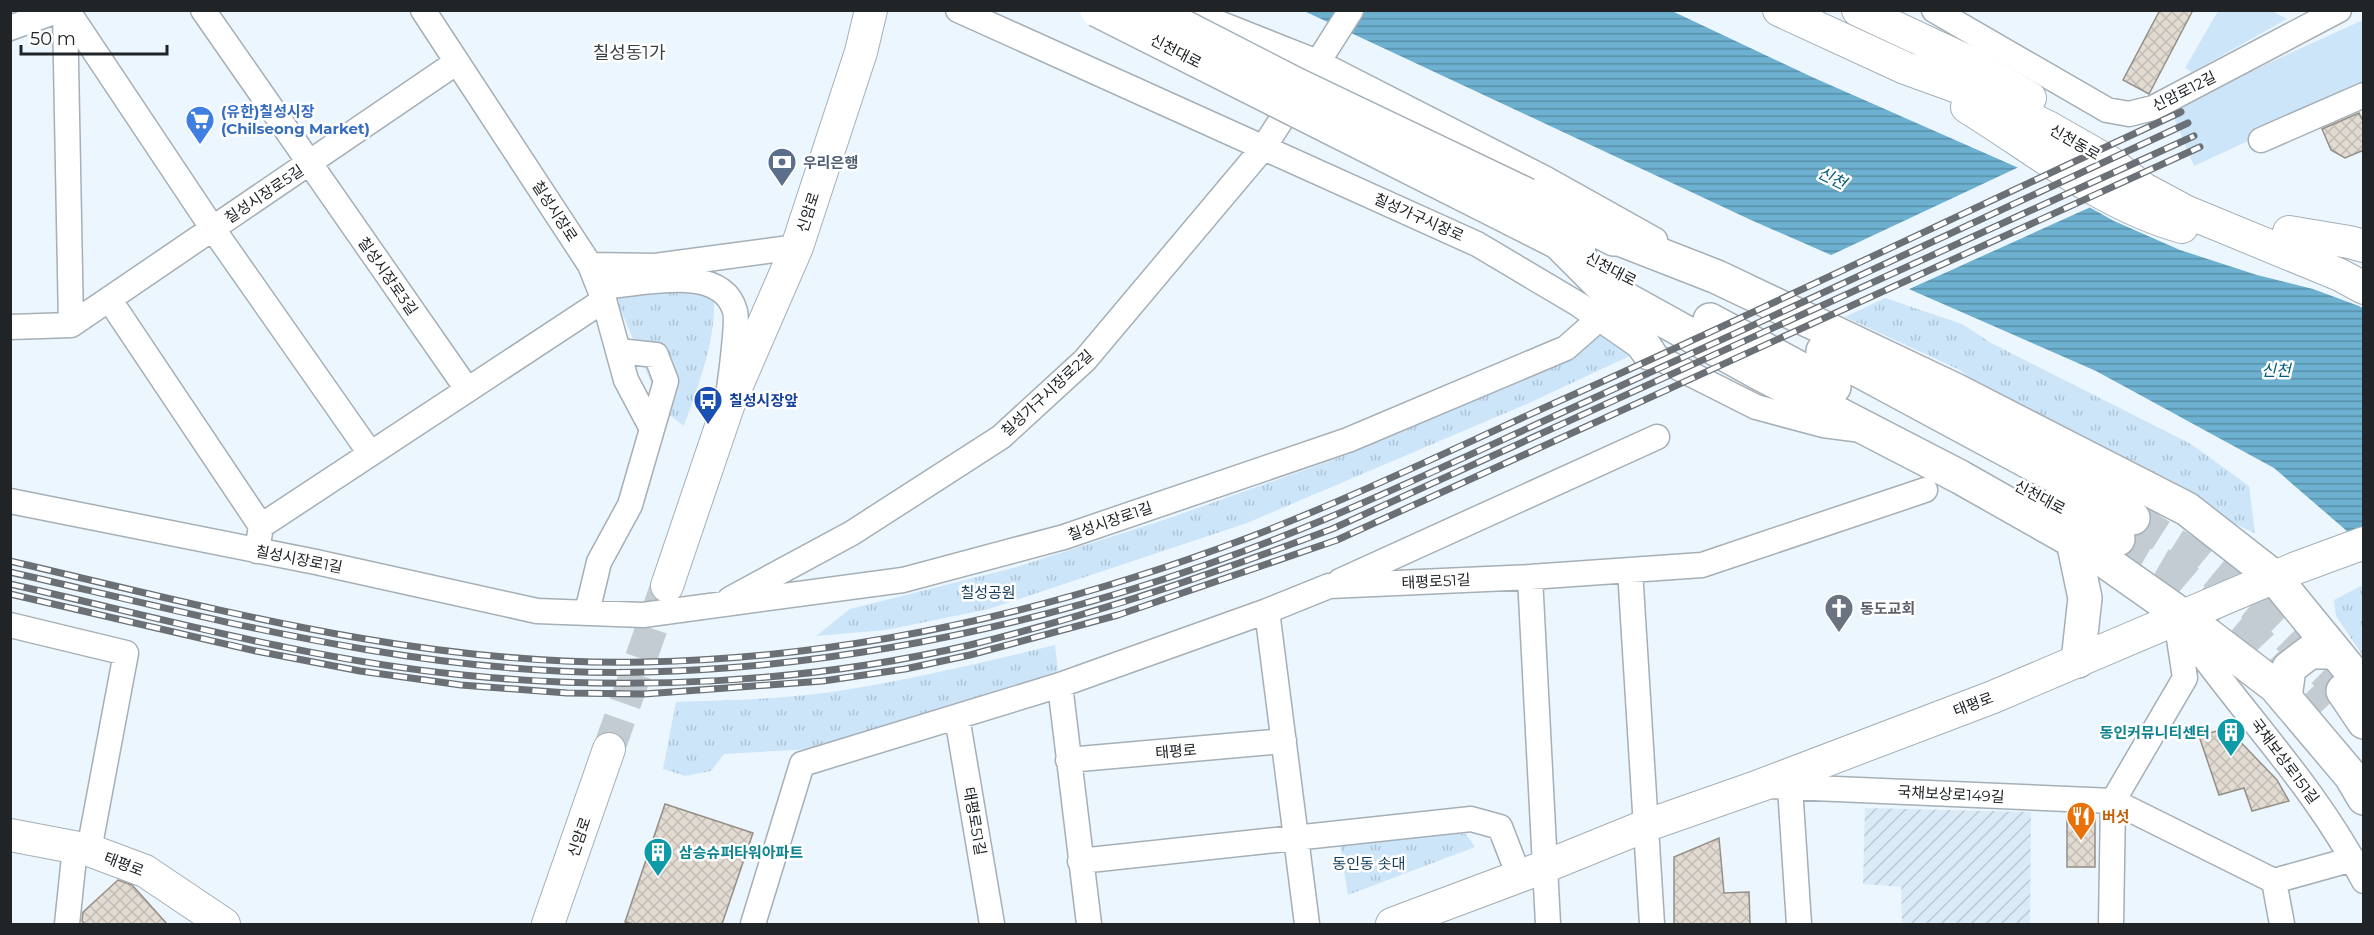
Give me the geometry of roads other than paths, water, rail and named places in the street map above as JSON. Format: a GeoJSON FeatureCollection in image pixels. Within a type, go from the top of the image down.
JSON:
{"type":"FeatureCollection","features":[{"type":"Feature","properties":{"kind":"highway","name":"신천대로"},"geometry":{"type":"LineString","coordinates":[[1097,10],[1520,207],[1594,229],[1686,276],[2105,539]]}},
{"type":"Feature","properties":{"kind":"highway","name":"신천대로"},"geometry":{"type":"LineString","coordinates":[[1151,10],[1297,85],[1520,207],[1559,243],[1661,294],[2105,539]]}},
{"type":"Feature","properties":{"kind":"highway"},"geometry":{"type":"LineString","coordinates":[[1594,229],[1717,277],[1955,390],[2187,509],[2285,572],[2335,652],[2343,696],[2364,767]]}},
{"type":"Feature","properties":{"kind":"highway"},"geometry":{"type":"LineString","coordinates":[[1559,243],[1601,302],[1649,353]]}},
{"type":"Feature","properties":{"kind":"highway"},"geometry":{"type":"LineString","coordinates":[[1601,302],[1759,373],[1960,477],[2105,539],[2122,550],[2142,526],[2139,486]]}},
{"type":"Feature","properties":{"kind":"highway"},"geometry":{"type":"LineString","coordinates":[[2105,539],[2180,617],[2275,686],[2351,776],[2364,798]]}},
{"type":"Feature","properties":{"kind":"highway"},"geometry":{"type":"LineString","coordinates":[[2078,661],[2085,598],[2105,539]]}},
{"type":"Feature","properties":{"kind":"highway"},"geometry":{"type":"LineString","coordinates":[[2285,698],[2289,668],[2310,652],[2335,652]]}},
{"type":"Feature","properties":{"kind":"highway"},"geometry":{"type":"LineString","coordinates":[[2343,696],[2364,722]]}},
{"type":"Feature","properties":{"kind":"main road","name":"신암로"},"geometry":{"type":"LineString","coordinates":[[667,586],[728,406],[797,247],[861,52],[871,10]]}},
{"type":"Feature","properties":{"kind":"main road"},"geometry":{"type":"LineString","coordinates":[[1779,10],[1900,66],[1995,124],[2080,182],[2125,207],[2168,223],[2308,261],[2364,288]]}},
{"type":"Feature","properties":{"kind":"main road","name":"신천동로"},"geometry":{"type":"LineString","coordinates":[[1858,10],[1899,21],[2170,181],[2364,262]]}},
{"type":"Feature","properties":{"kind":"main road"},"geometry":{"type":"LineString","coordinates":[[1899,21],[1900,66]]}},
{"type":"Feature","properties":{"kind":"main road"},"geometry":{"type":"LineString","coordinates":[[2289,232],[2364,246]]}},
{"type":"Feature","properties":{"kind":"main road","name":"태평로"},"geometry":{"type":"LineString","coordinates":[[1392,924],[1532,872],[1645,826],[1759,786],[1993,697],[2285,572],[2364,543]]}},
{"type":"Feature","properties":{"kind":"main road","name":"신암로"},"geometry":{"type":"LineString","coordinates":[[552,913],[609,749]]}},
{"type":"Feature","properties":{"kind":"main road","name":"태평로"},"geometry":{"type":"LineString","coordinates":[[10,836],[82,849],[146,871],[224,924]]}},
{"type":"Feature","properties":{"kind":"main road"},"geometry":{"type":"LineString","coordinates":[[532,924],[552,913]]}},
{"type":"Feature","properties":{"kind":"street"},"geometry":{"type":"LineString","coordinates":[[10,28],[59,10]]}},
{"type":"Feature","properties":{"kind":"street"},"geometry":{"type":"LineString","coordinates":[[10,327],[71,325],[66,10]]}},
{"type":"Feature","properties":{"kind":"street"},"geometry":{"type":"LineString","coordinates":[[66,10],[213,229],[370,453]]}},
{"type":"Feature","properties":{"kind":"street","name":"칠성시장로3길"},"geometry":{"type":"LineString","coordinates":[[203,10],[467,389]]}},
{"type":"Feature","properties":{"kind":"street","name":"칠성시장로"},"geometry":{"type":"LineString","coordinates":[[423,10],[590,265],[604,300],[626,380],[652,429]]}},
{"type":"Feature","properties":{"kind":"street","name":"칠성가구시장로"},"geometry":{"type":"LineString","coordinates":[[958,10],[1601,302]]}},
{"type":"Feature","properties":{"kind":"street"},"geometry":{"type":"LineString","coordinates":[[1186,10],[1317,62],[1546,179],[1746,291]]}},
{"type":"Feature","properties":{"kind":"street","name":"칠성가구시장로2길"},"geometry":{"type":"LineString","coordinates":[[718,606],[852,533],[1001,436],[1085,360],[1263,147],[1351,10]]}},
{"type":"Feature","properties":{"kind":"street","name":"신암로12길"},"geometry":{"type":"LineString","coordinates":[[1934,10],[2108,110],[2129,114],[2153,108],[2339,10]]}},
{"type":"Feature","properties":{"kind":"street","name":"칠성시장로5길"},"geometry":{"type":"LineString","coordinates":[[71,325],[457,62]]}},
{"type":"Feature","properties":{"kind":"street"},"geometry":{"type":"LineString","coordinates":[[2261,140],[2364,94]]}},
{"type":"Feature","properties":{"kind":"street"},"geometry":{"type":"LineString","coordinates":[[590,265],[655,266],[797,247]]}},
{"type":"Feature","properties":{"kind":"street","name":"신암로"},"geometry":{"type":"LineString","coordinates":[[590,265],[611,286],[692,279],[711,283],[726,295],[736,312],[728,406]]}},
{"type":"Feature","properties":{"kind":"street"},"geometry":{"type":"LineString","coordinates":[[110,299],[261,526],[257,551]]}},
{"type":"Feature","properties":{"kind":"street"},"geometry":{"type":"LineString","coordinates":[[261,526],[604,300]]}},
{"type":"Feature","properties":{"kind":"street","name":"칠성시장로1길"},"geometry":{"type":"LineString","coordinates":[[10,501],[537,611],[643,615],[718,606],[903,580],[1064,537],[1348,440],[1566,348],[1601,302]]}},
{"type":"Feature","properties":{"kind":"street"},"geometry":{"type":"LineString","coordinates":[[587,612],[599,562],[630,505],[666,381],[656,355],[618,351]]}},
{"type":"Feature","properties":{"kind":"street"},"geometry":{"type":"LineString","coordinates":[[1649,353],[1756,406],[1823,425],[1872,431]]}},
{"type":"Feature","properties":{"kind":"street"},"geometry":{"type":"LineString","coordinates":[[1329,586],[1657,438]]}},
{"type":"Feature","properties":{"kind":"street","name":"태평로51길"},"geometry":{"type":"LineString","coordinates":[[753,924],[802,764],[1060,685],[1267,611],[1329,586],[1530,577],[1702,565],[1925,490]]}},
{"type":"Feature","properties":{"kind":"street"},"geometry":{"type":"LineString","coordinates":[[1630,570],[1652,924]]}},
{"type":"Feature","properties":{"kind":"street"},"geometry":{"type":"LineString","coordinates":[[1530,577],[1532,872],[1548,924]]}},
{"type":"Feature","properties":{"kind":"street"},"geometry":{"type":"LineString","coordinates":[[1267,611],[1307,924]]}},
{"type":"Feature","properties":{"kind":"street"},"geometry":{"type":"LineString","coordinates":[[2111,924],[2113,801],[2186,678],[2180,617]]}},
{"type":"Feature","properties":{"kind":"street","name":"국채보상로151길"},"geometry":{"type":"LineString","coordinates":[[2180,617],[2204,660],[2244,707],[2318,805],[2358,870]]}},
{"type":"Feature","properties":{"kind":"street"},"geometry":{"type":"LineString","coordinates":[[10,625],[126,653],[67,924]]}},
{"type":"Feature","properties":{"kind":"street"},"geometry":{"type":"LineString","coordinates":[[1060,685],[1089,924]]}},
{"type":"Feature","properties":{"kind":"street","name":"태평로51길"},"geometry":{"type":"LineString","coordinates":[[957,717],[992,924]]}},
{"type":"Feature","properties":{"kind":"street","name":"태평로"},"geometry":{"type":"LineString","coordinates":[[1068,760],[1284,741]]}},
{"type":"Feature","properties":{"kind":"street","name":"국채보상로149길"},"geometry":{"type":"LineString","coordinates":[[1759,786],[2113,801],[2274,881]]}},
{"type":"Feature","properties":{"kind":"street"},"geometry":{"type":"LineString","coordinates":[[1790,787],[1799,924]]}},
{"type":"Feature","properties":{"kind":"street"},"geometry":{"type":"LineString","coordinates":[[1080,861],[1471,819],[1500,827],[1532,872]]}},
{"type":"Feature","properties":{"kind":"street"},"geometry":{"type":"LineString","coordinates":[[2282,924],[2274,881],[2358,870]]}},
{"type":"Feature","properties":{"kind":"water","name":"신천"},"geometry":{"type":"Polygon","coordinates":[[[1304,11],[1672,11],[1812,77],[2021,169],[2114,221],[2180,250],[2257,275],[2313,289],[2359,306],[2364,309],[2363,545],[2274,468],[2096,371],[1751,220],[1304,11]]]}},
{"type":"Feature","properties":{"kind":"tunnel"},"geometry":{"type":"LineString","coordinates":[[2133,518],[2196,558],[2267,617],[2343,691]]}},
{"type":"Feature","properties":{"kind":"tunnel"},"geometry":{"type":"LineString","coordinates":[[2118,539],[2182,576],[2255,638],[2323,710]]}},
{"type":"Feature","properties":{"kind":"tunnel"},"geometry":{"type":"LineString","coordinates":[[609,749],[666,587]]}},
{"type":"Feature","properties":{"kind":"railway"},"geometry":{"type":"LineString","coordinates":[[10,561],[325,632],[484,655],[564,661],[645,662],[800,651],[877,640],[953,625],[1028,608],[1103,587],[1250,537],[1330,505],[1720,327],[2181,112]]}},
{"type":"Feature","properties":{"kind":"railway"},"geometry":{"type":"LineString","coordinates":[[10,572],[167,609],[325,642],[405,656],[485,666],[565,671],[646,672],[734,667],[821,658],[908,644],[1079,605],[1163,579],[1328,518],[1657,369],[2188,123]]}},
{"type":"Feature","properties":{"kind":"railway"},"geometry":{"type":"LineString","coordinates":[[10,584],[292,649],[463,675],[589,683],[718,681],[782,676],[908,658],[970,645],[1107,607],[1198,578],[1332,529],[2194,136]]}},
{"type":"Feature","properties":{"kind":"railway"},"geometry":{"type":"LineString","coordinates":[[10,594],[256,651],[360,671],[461,685],[567,693],[644,694],[823,681],[905,669],[970,655],[1118,615],[1337,540],[2200,147]]}},
{"type":"Feature","properties":{"kind":"place","name":"(유한)칠성시장 (Chilseong Market)"},"geometry":{"type":"Point","coordinates":[200,146]}},
{"type":"Feature","properties":{"kind":"place","name":"우리은행"},"geometry":{"type":"Point","coordinates":[782,188]}},
{"type":"Feature","properties":{"kind":"place","name":"칠성시장앞"},"geometry":{"type":"Point","coordinates":[708,426]}},
{"type":"Feature","properties":{"kind":"place","name":"동도교회"},"geometry":{"type":"Point","coordinates":[1839,634]}},
{"type":"Feature","properties":{"kind":"place","name":"동인커뮤니티센터"},"geometry":{"type":"Point","coordinates":[2231,758]}},
{"type":"Feature","properties":{"kind":"place","name":"버섯"},"geometry":{"type":"Point","coordinates":[2081,842]}},
{"type":"Feature","properties":{"kind":"place","name":"삼승슈퍼타워아파트"},"geometry":{"type":"Point","coordinates":[658,878]}},
{"type":"Feature","properties":{"kind":"district","name":"칠성동1가"},"geometry":{"type":"Point","coordinates":[629,53]}},
{"type":"Feature","properties":{"kind":"park label","name":"칠성공원"},"geometry":{"type":"Point","coordinates":[988,592]}},
{"type":"Feature","properties":{"kind":"park label","name":"동인동 솟대"},"geometry":{"type":"Point","coordinates":[1369,863]}}]}
